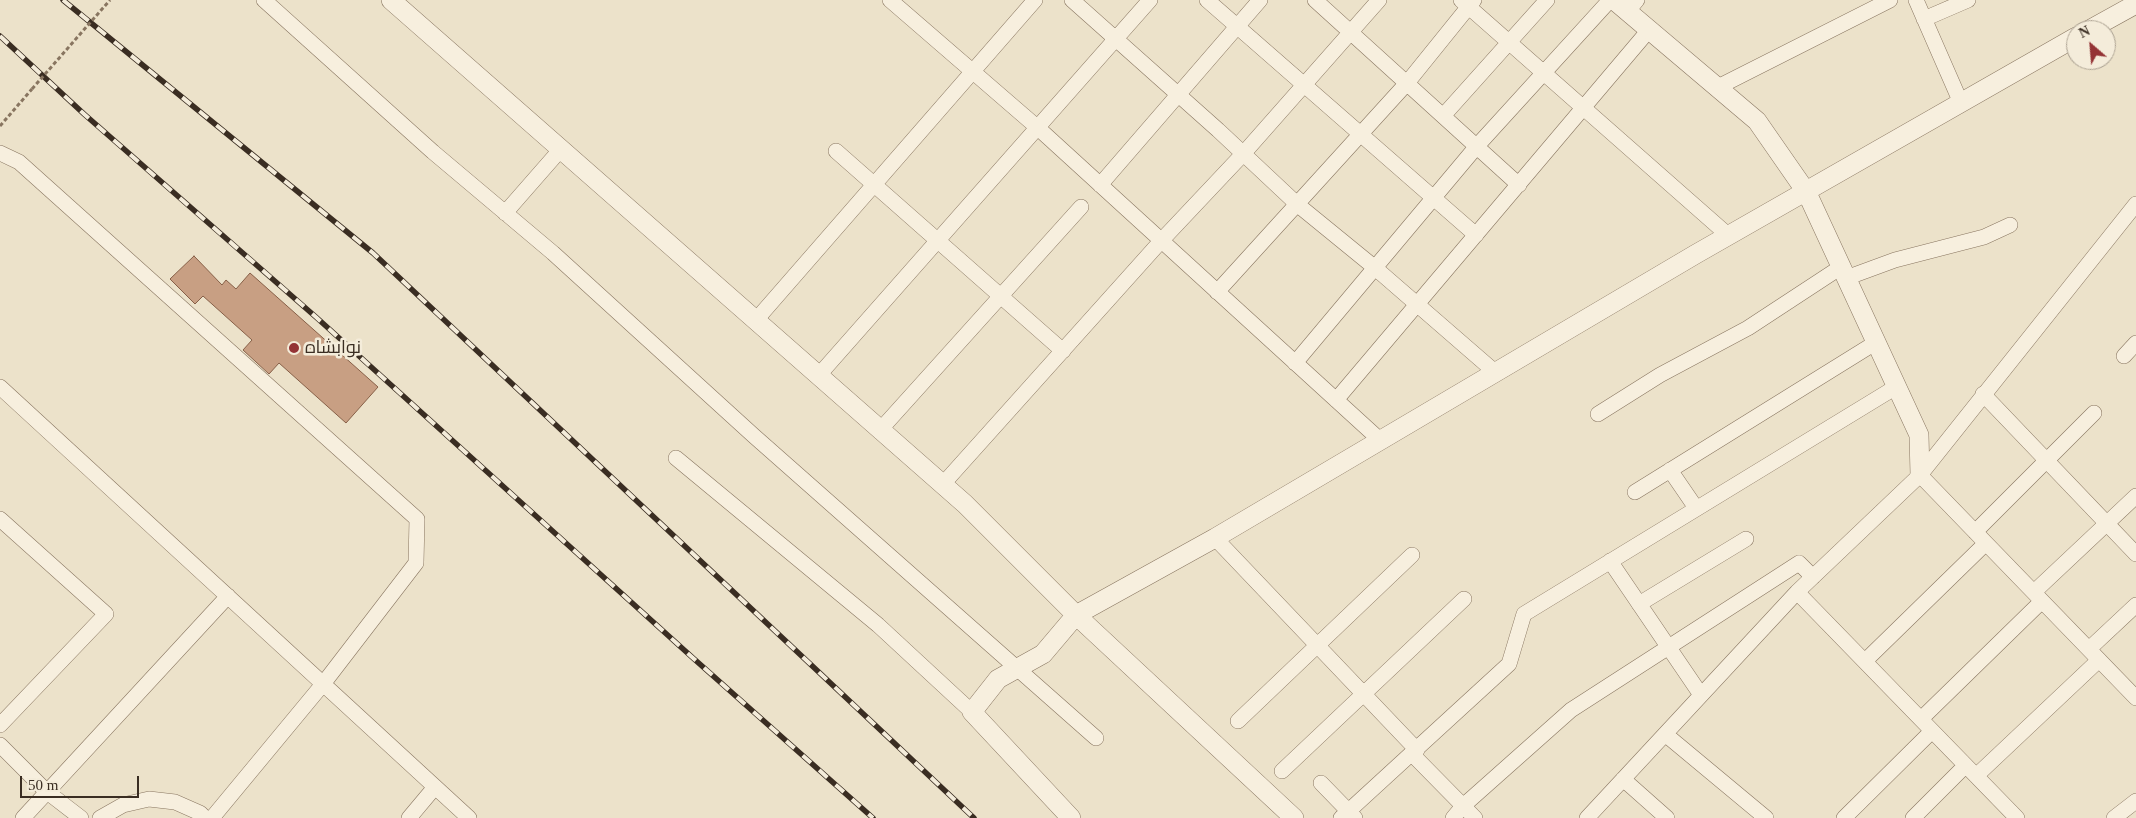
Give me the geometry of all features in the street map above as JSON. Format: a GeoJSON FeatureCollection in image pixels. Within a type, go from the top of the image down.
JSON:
{"type":"FeatureCollection","features":[{"type":"Feature","properties":{"kind":"street"},"geometry":{"type":"LineString","coordinates":[[264,0],[433,152],[553,253],[754,436],[1096,738]]}},
{"type":"Feature","properties":{"kind":"street"},"geometry":{"type":"LineString","coordinates":[[391,0],[943,484],[1076,615],[1294,818]]}},
{"type":"Feature","properties":{"kind":"street"},"geometry":{"type":"LineString","coordinates":[[890,0],[1038,128],[1380,440]]}},
{"type":"Feature","properties":{"kind":"street"},"geometry":{"type":"LineString","coordinates":[[756,320],[1035,0]]}},
{"type":"Feature","properties":{"kind":"street"},"geometry":{"type":"LineString","coordinates":[[1072,0],[1298,206],[1374,267],[1415,306],[1495,372]]}},
{"type":"Feature","properties":{"kind":"street"},"geometry":{"type":"LineString","coordinates":[[819,375],[1150,0]]}},
{"type":"Feature","properties":{"kind":"street"},"geometry":{"type":"LineString","coordinates":[[1207,0],[1476,235]]}},
{"type":"Feature","properties":{"kind":"street"},"geometry":{"type":"LineString","coordinates":[[1100,185],[1260,0]]}},
{"type":"Feature","properties":{"kind":"street"},"geometry":{"type":"LineString","coordinates":[[1315,0],[1519,184]]}},
{"type":"Feature","properties":{"kind":"street"},"geometry":{"type":"LineString","coordinates":[[943,484],[1161,241],[1243,154],[1379,0]]}},
{"type":"Feature","properties":{"kind":"street"},"geometry":{"type":"LineString","coordinates":[[1443,116],[1546,0]]}},
{"type":"Feature","properties":{"kind":"street"},"geometry":{"type":"LineString","coordinates":[[1296,363],[1374,267],[1477,146],[1610,0]]}},
{"type":"Feature","properties":{"kind":"street"},"geometry":{"type":"LineString","coordinates":[[1718,87],[1890,0]]}},
{"type":"Feature","properties":{"kind":"street"},"geometry":{"type":"LineString","coordinates":[[1916,0],[1962,103]]}},
{"type":"Feature","properties":{"kind":"street"},"geometry":{"type":"LineString","coordinates":[[1924,19],[1968,0]]}},
{"type":"Feature","properties":{"kind":"street"},"geometry":{"type":"LineString","coordinates":[[1217,292],[1298,206],[1407,84],[1468,2],[1509,43],[1729,236]]}},
{"type":"Feature","properties":{"kind":"street"},"geometry":{"type":"LineString","coordinates":[[1626,4],[1649,30],[1757,121],[1807,193],[1919,435],[1920,475],[2136,698]]}},
{"type":"Feature","properties":{"kind":"street"},"geometry":{"type":"LineString","coordinates":[[2107,20],[2136,4]]}},
{"type":"Feature","properties":{"kind":"street"},"geometry":{"type":"LineString","coordinates":[[1336,400],[1649,30]]}},
{"type":"Feature","properties":{"kind":"street"},"geometry":{"type":"LineString","coordinates":[[972,712],[998,679],[1043,654],[1076,615],[1216,538],[1495,372],[2066,44]]}},
{"type":"Feature","properties":{"kind":"street"},"geometry":{"type":"LineString","coordinates":[[506,213],[561,149]]}},
{"type":"Feature","properties":{"kind":"street"},"geometry":{"type":"LineString","coordinates":[[836,150],[1063,352]]}},
{"type":"Feature","properties":{"kind":"street"},"geometry":{"type":"LineString","coordinates":[[0,153],[18,162],[417,519],[416,563],[323,684],[212,818]]}},
{"type":"Feature","properties":{"kind":"street"},"geometry":{"type":"LineString","coordinates":[[1587,818],[1798,592],[1920,475],[2136,204]]}},
{"type":"Feature","properties":{"kind":"street"},"geometry":{"type":"LineString","coordinates":[[881,429],[1080,206]]}},
{"type":"Feature","properties":{"kind":"street"},"geometry":{"type":"LineString","coordinates":[[1598,414],[1660,375],[1748,328],[1843,273],[1984,237],[2010,225]]}},
{"type":"Feature","properties":{"kind":"street"},"geometry":{"type":"LineString","coordinates":[[1635,492],[1876,343]]}},
{"type":"Feature","properties":{"kind":"street"},"geometry":{"type":"LineString","coordinates":[[2124,356],[2136,343]]}},
{"type":"Feature","properties":{"kind":"street"},"geometry":{"type":"LineString","coordinates":[[0,387],[470,818]]}},
{"type":"Feature","properties":{"kind":"street"},"geometry":{"type":"LineString","coordinates":[[1321,782],[1348,816],[1509,664],[1524,614],[1896,387]]}},
{"type":"Feature","properties":{"kind":"street"},"geometry":{"type":"LineString","coordinates":[[1983,394],[2136,554]]}},
{"type":"Feature","properties":{"kind":"street"},"geometry":{"type":"LineString","coordinates":[[1975,532],[2094,413]]}},
{"type":"Feature","properties":{"kind":"street"},"geometry":{"type":"LineString","coordinates":[[676,458],[878,625],[972,712],[1071,818]]}},
{"type":"Feature","properties":{"kind":"street"},"geometry":{"type":"LineString","coordinates":[[1670,470],[1696,508]]}},
{"type":"Feature","properties":{"kind":"street"},"geometry":{"type":"LineString","coordinates":[[1921,719],[2136,496]]}},
{"type":"Feature","properties":{"kind":"street"},"geometry":{"type":"LineString","coordinates":[[0,519],[106,614],[0,725]]}},
{"type":"Feature","properties":{"kind":"street"},"geometry":{"type":"LineString","coordinates":[[1216,538],[1364,695],[1475,818]]}},
{"type":"Feature","properties":{"kind":"street"},"geometry":{"type":"LineString","coordinates":[[1639,604],[1746,539]]}},
{"type":"Feature","properties":{"kind":"street"},"geometry":{"type":"LineString","coordinates":[[1865,661],[1986,543]]}},
{"type":"Feature","properties":{"kind":"street"},"geometry":{"type":"LineString","coordinates":[[1238,721],[1412,555]]}},
{"type":"Feature","properties":{"kind":"street"},"geometry":{"type":"LineString","coordinates":[[1610,561],[1701,695]]}},
{"type":"Feature","properties":{"kind":"street"},"geometry":{"type":"LineString","coordinates":[[1453,818],[1463,806],[1571,710],[1799,563],[1813,577]]}},
{"type":"Feature","properties":{"kind":"street"},"geometry":{"type":"LineString","coordinates":[[1798,592],[1971,771],[2012,817]]}},
{"type":"Feature","properties":{"kind":"street"},"geometry":{"type":"LineString","coordinates":[[23,818],[228,596]]}},
{"type":"Feature","properties":{"kind":"street"},"geometry":{"type":"LineString","coordinates":[[1282,772],[1464,600]]}},
{"type":"Feature","properties":{"kind":"street"},"geometry":{"type":"LineString","coordinates":[[2089,649],[2136,605]]}},
{"type":"Feature","properties":{"kind":"street"},"geometry":{"type":"LineString","coordinates":[[1913,818],[1971,771],[2099,660]]}},
{"type":"Feature","properties":{"kind":"street"},"geometry":{"type":"LineString","coordinates":[[1844,818],[1932,731]]}},
{"type":"Feature","properties":{"kind":"street"},"geometry":{"type":"LineString","coordinates":[[1665,734],[1766,818]]}},
{"type":"Feature","properties":{"kind":"street"},"geometry":{"type":"LineString","coordinates":[[0,745],[46,791],[81,818]]}},
{"type":"Feature","properties":{"kind":"street"},"geometry":{"type":"LineString","coordinates":[[1623,779],[1666,818]]}},
{"type":"Feature","properties":{"kind":"street"},"geometry":{"type":"LineString","coordinates":[[409,818],[435,787]]}},
{"type":"Feature","properties":{"kind":"street"},"geometry":{"type":"LineString","coordinates":[[100,818],[123,805],[149,799],[175,802],[200,813],[205,818]]}},
{"type":"Feature","properties":{"kind":"street"},"geometry":{"type":"LineString","coordinates":[[2114,818],[2136,800]]}},
{"type":"Feature","properties":{"kind":"path"},"geometry":{"type":"LineString","coordinates":[[0,126],[110,0]]}},
{"type":"Feature","properties":{"kind":"building"},"geometry":{"type":"Polygon","coordinates":[[[194,256],[222,285],[226,280],[236,289],[250,273],[378,387],[346,423],[279,363],[269,374],[243,350],[252,340],[203,296],[195,304],[170,279],[194,256]]]}},
{"type":"Feature","properties":{"kind":"railway"},"geometry":{"type":"LineString","coordinates":[[63,0],[373,253],[974,818]]}},
{"type":"Feature","properties":{"kind":"railway"},"geometry":{"type":"LineString","coordinates":[[0,36],[84,114],[317,318],[873,818]]}},
{"type":"Feature","properties":{"kind":"place","name":"نوابشاہ"},"geometry":{"type":"Point","coordinates":[294,348]}}]}
